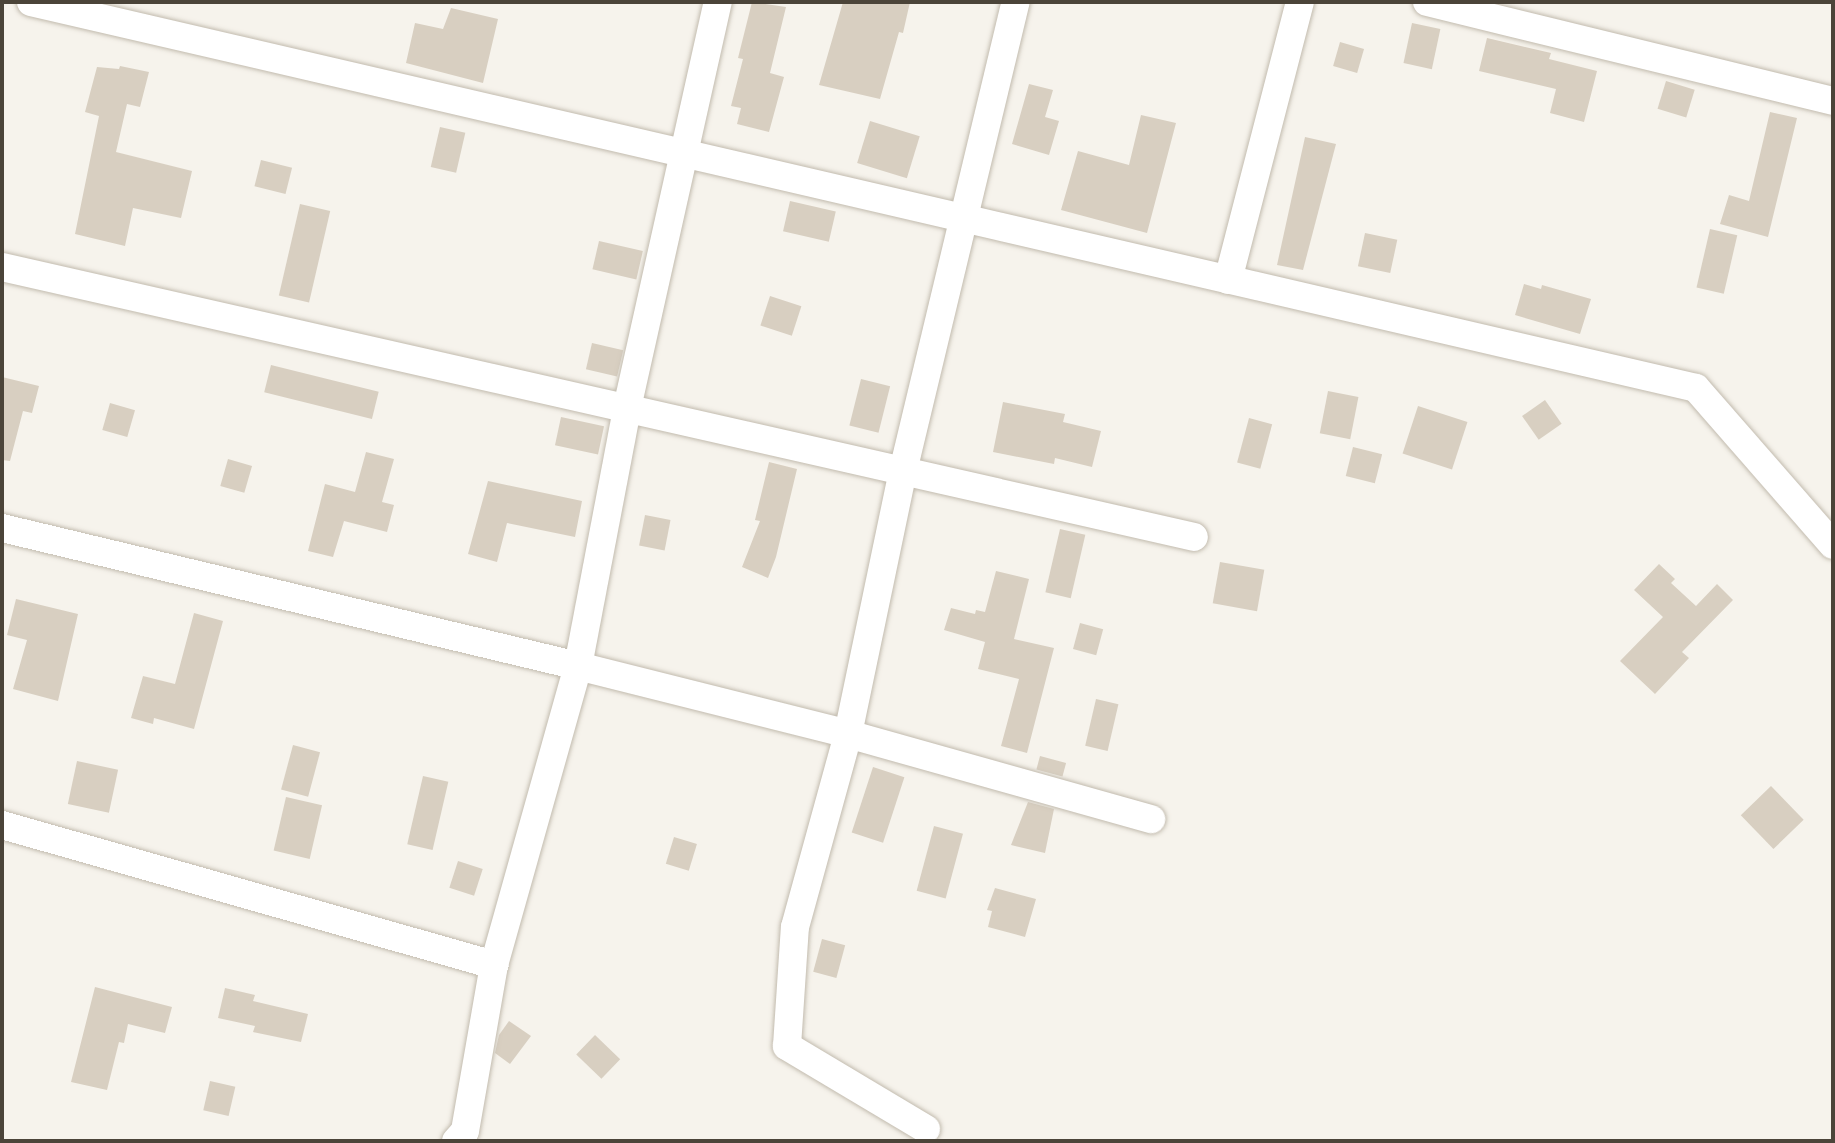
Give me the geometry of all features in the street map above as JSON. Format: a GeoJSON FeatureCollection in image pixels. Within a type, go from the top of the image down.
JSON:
{"type":"FeatureCollection","features":[{"type":"Feature","properties":{"kind":"street"},"geometry":{"type":"LineString","coordinates":[[31,2],[1696,388],[1833,545]]}},
{"type":"Feature","properties":{"kind":"street"},"geometry":{"type":"LineString","coordinates":[[456,1141],[465,1132],[494,965],[578,666],[627,408],[718,2]]}},
{"type":"Feature","properties":{"kind":"street"},"geometry":{"type":"LineString","coordinates":[[926,1129],[788,1046],[795,927],[848,734],[903,471],[1016,2]]}},
{"type":"Feature","properties":{"kind":"street"},"geometry":{"type":"LineString","coordinates":[[1228,280],[1300,2]]}},
{"type":"Feature","properties":{"kind":"street"},"geometry":{"type":"LineString","coordinates":[[1427,2],[1833,101]]}},
{"type":"Feature","properties":{"kind":"street"},"geometry":{"type":"LineString","coordinates":[[2,267],[1194,537]]}},
{"type":"Feature","properties":{"kind":"street"},"geometry":{"type":"LineString","coordinates":[[2,528],[578,666],[848,734],[1151,819]]}},
{"type":"Feature","properties":{"kind":"street"},"geometry":{"type":"LineString","coordinates":[[2,825],[494,965]]}},
{"type":"Feature","properties":{"kind":"building"},"geometry":{"type":"Polygon","coordinates":[[[752,2],[786,7],[770,73],[784,77],[769,132],[737,124],[741,108],[731,106],[743,59],[738,58],[752,2]]]}},
{"type":"Feature","properties":{"kind":"building"},"geometry":{"type":"Polygon","coordinates":[[[843,2],[910,2],[903,33],[899,32],[880,99],[819,85],[843,2]]]}},
{"type":"Feature","properties":{"kind":"building"},"geometry":{"type":"Polygon","coordinates":[[[451,8],[498,19],[483,83],[406,63],[415,23],[443,29],[451,8]]]}},
{"type":"Feature","properties":{"kind":"building"},"geometry":{"type":"Polygon","coordinates":[[[1412,23],[1440,29],[1432,69],[1403,63],[1412,23]]]}},
{"type":"Feature","properties":{"kind":"building"},"geometry":{"type":"Polygon","coordinates":[[[1487,38],[1551,53],[1549,59],[1597,71],[1584,122],[1550,113],[1556,89],[1479,71],[1487,38]]]}},
{"type":"Feature","properties":{"kind":"building"},"geometry":{"type":"Polygon","coordinates":[[[1340,42],[1364,49],[1357,73],[1333,66],[1340,42]]]}},
{"type":"Feature","properties":{"kind":"building"},"geometry":{"type":"Polygon","coordinates":[[[120,66],[149,72],[140,107],[127,104],[116,152],[192,171],[181,218],[133,208],[125,246],[75,234],[99,116],[85,112],[97,67],[119,69],[120,66]]]}},
{"type":"Feature","properties":{"kind":"building"},"geometry":{"type":"Polygon","coordinates":[[[1666,81],[1695,90],[1686,118],[1658,109],[1666,81]]]}},
{"type":"Feature","properties":{"kind":"building"},"geometry":{"type":"Polygon","coordinates":[[[1029,84],[1053,90],[1045,117],[1059,121],[1049,155],[1012,144],[1029,84]]]}},
{"type":"Feature","properties":{"kind":"building"},"geometry":{"type":"Polygon","coordinates":[[[1770,112],[1797,118],[1768,237],[1720,224],[1729,195],[1749,201],[1770,112]]]}},
{"type":"Feature","properties":{"kind":"building"},"geometry":{"type":"Polygon","coordinates":[[[1141,115],[1176,123],[1147,233],[1061,210],[1078,151],[1129,165],[1141,115]]]}},
{"type":"Feature","properties":{"kind":"building"},"geometry":{"type":"Polygon","coordinates":[[[870,121],[920,136],[907,178],[857,163],[870,121]]]}},
{"type":"Feature","properties":{"kind":"building"},"geometry":{"type":"Polygon","coordinates":[[[440,127],[465,133],[456,173],[431,167],[440,127]]]}},
{"type":"Feature","properties":{"kind":"building"},"geometry":{"type":"Polygon","coordinates":[[[1305,137],[1336,144],[1303,270],[1277,265],[1305,137]]]}},
{"type":"Feature","properties":{"kind":"building"},"geometry":{"type":"Polygon","coordinates":[[[261,160],[292,168],[286,194],[254,186],[261,160]]]}},
{"type":"Feature","properties":{"kind":"building"},"geometry":{"type":"Polygon","coordinates":[[[790,201],[836,212],[829,242],[783,231],[790,201]]]}},
{"type":"Feature","properties":{"kind":"building"},"geometry":{"type":"Polygon","coordinates":[[[300,204],[330,211],[309,303],[279,296],[300,204]]]}},
{"type":"Feature","properties":{"kind":"building"},"geometry":{"type":"Polygon","coordinates":[[[1710,229],[1737,235],[1724,294],[1697,287],[1710,229]]]}},
{"type":"Feature","properties":{"kind":"building"},"geometry":{"type":"Polygon","coordinates":[[[1365,233],[1397,240],[1390,273],[1358,266],[1365,233]]]}},
{"type":"Feature","properties":{"kind":"building"},"geometry":{"type":"Polygon","coordinates":[[[599,241],[643,251],[636,279],[592,269],[599,241]]]}},
{"type":"Feature","properties":{"kind":"building"},"geometry":{"type":"Polygon","coordinates":[[[1524,284],[1541,289],[1542,285],[1591,299],[1580,334],[1515,315],[1524,284]]]}},
{"type":"Feature","properties":{"kind":"building"},"geometry":{"type":"Polygon","coordinates":[[[770,296],[801,306],[792,336],[760,325],[770,296]]]}},
{"type":"Feature","properties":{"kind":"building"},"geometry":{"type":"Polygon","coordinates":[[[592,343],[623,350],[617,377],[586,369],[592,343]]]}},
{"type":"Feature","properties":{"kind":"building"},"geometry":{"type":"Polygon","coordinates":[[[271,365],[379,392],[372,419],[264,392],[271,365]]]}},
{"type":"Feature","properties":{"kind":"building"},"geometry":{"type":"Polygon","coordinates":[[[2,377],[39,386],[32,413],[23,411],[10,461],[2,460],[2,377]]]}},
{"type":"Feature","properties":{"kind":"building"},"geometry":{"type":"Polygon","coordinates":[[[861,379],[890,386],[878,433],[849,426],[861,379]]]}},
{"type":"Feature","properties":{"kind":"building"},"geometry":{"type":"Polygon","coordinates":[[[1328,391],[1358,397],[1350,439],[1320,433],[1328,391]]]}},
{"type":"Feature","properties":{"kind":"building"},"geometry":{"type":"Polygon","coordinates":[[[1545,400],[1562,424],[1539,440],[1522,416],[1545,400]]]}},
{"type":"Feature","properties":{"kind":"building"},"geometry":{"type":"Polygon","coordinates":[[[1003,402],[1065,414],[1063,422],[1101,431],[1092,467],[1055,458],[1054,464],[993,452],[1003,402]]]}},
{"type":"Feature","properties":{"kind":"building"},"geometry":{"type":"Polygon","coordinates":[[[110,403],[135,410],[127,437],[102,430],[110,403]]]}},
{"type":"Feature","properties":{"kind":"building"},"geometry":{"type":"Polygon","coordinates":[[[1418,406],[1467,422],[1452,470],[1403,454],[1418,406]]]}},
{"type":"Feature","properties":{"kind":"building"},"geometry":{"type":"Polygon","coordinates":[[[561,417],[604,426],[598,455],[555,445],[561,417]]]}},
{"type":"Feature","properties":{"kind":"building"},"geometry":{"type":"Polygon","coordinates":[[[1249,418],[1272,424],[1260,469],[1237,462],[1249,418]]]}},
{"type":"Feature","properties":{"kind":"building"},"geometry":{"type":"Polygon","coordinates":[[[1353,447],[1382,454],[1375,483],[1346,476],[1353,447]]]}},
{"type":"Feature","properties":{"kind":"building"},"geometry":{"type":"Polygon","coordinates":[[[366,452],[394,459],[382,502],[394,505],[387,532],[344,521],[333,557],[308,551],[325,484],[355,492],[366,452]]]}},
{"type":"Feature","properties":{"kind":"building"},"geometry":{"type":"Polygon","coordinates":[[[228,459],[252,466],[244,493],[220,486],[228,459]]]}},
{"type":"Feature","properties":{"kind":"building"},"geometry":{"type":"Polygon","coordinates":[[[769,462],[797,469],[776,557],[768,578],[742,567],[760,521],[755,520],[769,462]]]}},
{"type":"Feature","properties":{"kind":"building"},"geometry":{"type":"Polygon","coordinates":[[[488,481],[582,501],[575,537],[507,523],[497,562],[468,554],[488,481]]]}},
{"type":"Feature","properties":{"kind":"building"},"geometry":{"type":"Polygon","coordinates":[[[645,515],[671,520],[665,550],[639,545],[645,515]]]}},
{"type":"Feature","properties":{"kind":"building"},"geometry":{"type":"Polygon","coordinates":[[[1060,529],[1085,535],[1071,598],[1045,592],[1060,529]]]}},
{"type":"Feature","properties":{"kind":"building"},"geometry":{"type":"Polygon","coordinates":[[[1220,562],[1264,570],[1257,611],[1213,603],[1220,562]]]}},
{"type":"Feature","properties":{"kind":"building"},"geometry":{"type":"Polygon","coordinates":[[[1659,564],[1675,579],[1671,583],[1696,606],[1717,584],[1733,600],[1682,652],[1689,658],[1655,694],[1620,661],[1663,617],[1634,590],[1659,564]]]}},
{"type":"Feature","properties":{"kind":"building"},"geometry":{"type":"Polygon","coordinates":[[[996,571],[1029,579],[1014,639],[1054,648],[1027,753],[1001,746],[1019,679],[978,669],[985,642],[944,630],[951,608],[975,614],[976,610],[985,612],[996,571]]]}},
{"type":"Feature","properties":{"kind":"building"},"geometry":{"type":"Polygon","coordinates":[[[16,599],[78,614],[58,701],[13,689],[27,640],[7,635],[16,599]]]}},
{"type":"Feature","properties":{"kind":"building"},"geometry":{"type":"Polygon","coordinates":[[[194,613],[223,621],[194,729],[154,718],[153,724],[131,718],[143,676],[175,684],[194,613]]]}},
{"type":"Feature","properties":{"kind":"building"},"geometry":{"type":"Polygon","coordinates":[[[1080,623],[1103,629],[1096,655],[1073,649],[1080,623]]]}},
{"type":"Feature","properties":{"kind":"building"},"geometry":{"type":"Polygon","coordinates":[[[1096,699],[1118,704],[1108,751],[1085,746],[1096,699]]]}},
{"type":"Feature","properties":{"kind":"building"},"geometry":{"type":"Polygon","coordinates":[[[293,745],[320,752],[308,797],[281,789],[293,745]]]}},
{"type":"Feature","properties":{"kind":"building"},"geometry":{"type":"Polygon","coordinates":[[[1040,756],[1066,763],[1062,777],[1036,770],[1040,756]]]}},
{"type":"Feature","properties":{"kind":"building"},"geometry":{"type":"Polygon","coordinates":[[[77,761],[118,770],[109,813],[68,804],[77,761]]]}},
{"type":"Feature","properties":{"kind":"building"},"geometry":{"type":"Polygon","coordinates":[[[873,767],[904,777],[883,843],[852,833],[873,767]]]}},
{"type":"Feature","properties":{"kind":"building"},"geometry":{"type":"Polygon","coordinates":[[[423,776],[448,782],[433,850],[407,844],[423,776]]]}},
{"type":"Feature","properties":{"kind":"building"},"geometry":{"type":"Polygon","coordinates":[[[1771,786],[1804,820],[1773,849],[1741,815],[1771,786]]]}},
{"type":"Feature","properties":{"kind":"building"},"geometry":{"type":"Polygon","coordinates":[[[286,797],[322,805],[310,859],[274,851],[286,797]]]}},
{"type":"Feature","properties":{"kind":"building"},"geometry":{"type":"Polygon","coordinates":[[[1028,802],[1054,809],[1045,853],[1011,845],[1028,802]]]}},
{"type":"Feature","properties":{"kind":"building"},"geometry":{"type":"Polygon","coordinates":[[[934,826],[963,834],[946,898],[917,891],[934,826]]]}},
{"type":"Feature","properties":{"kind":"building"},"geometry":{"type":"Polygon","coordinates":[[[674,837],[697,844],[689,871],[666,864],[674,837]]]}},
{"type":"Feature","properties":{"kind":"building"},"geometry":{"type":"Polygon","coordinates":[[[458,861],[483,869],[474,896],[449,888],[458,861]]]}},
{"type":"Feature","properties":{"kind":"building"},"geometry":{"type":"Polygon","coordinates":[[[995,888],[1036,899],[1025,937],[988,927],[992,911],[987,910],[995,888]]]}},
{"type":"Feature","properties":{"kind":"building"},"geometry":{"type":"Polygon","coordinates":[[[822,939],[845,945],[836,978],[813,972],[822,939]]]}},
{"type":"Feature","properties":{"kind":"building"},"geometry":{"type":"Polygon","coordinates":[[[95,987],[172,1007],[165,1033],[128,1024],[124,1043],[119,1042],[107,1090],[71,1082],[95,987]]]}},
{"type":"Feature","properties":{"kind":"building"},"geometry":{"type":"Polygon","coordinates":[[[225,988],[255,995],[253,1001],[308,1014],[301,1042],[253,1032],[255,1026],[218,1018],[225,988]]]}},
{"type":"Feature","properties":{"kind":"building"},"geometry":{"type":"Polygon","coordinates":[[[509,1021],[531,1036],[510,1064],[495,1053],[499,1035],[509,1021]]]}},
{"type":"Feature","properties":{"kind":"building"},"geometry":{"type":"Polygon","coordinates":[[[595,1035],[620,1059],[601,1079],[576,1054],[595,1035]]]}},
{"type":"Feature","properties":{"kind":"building"},"geometry":{"type":"Polygon","coordinates":[[[210,1081],[235,1087],[229,1116],[203,1110],[210,1081]]]}}]}
